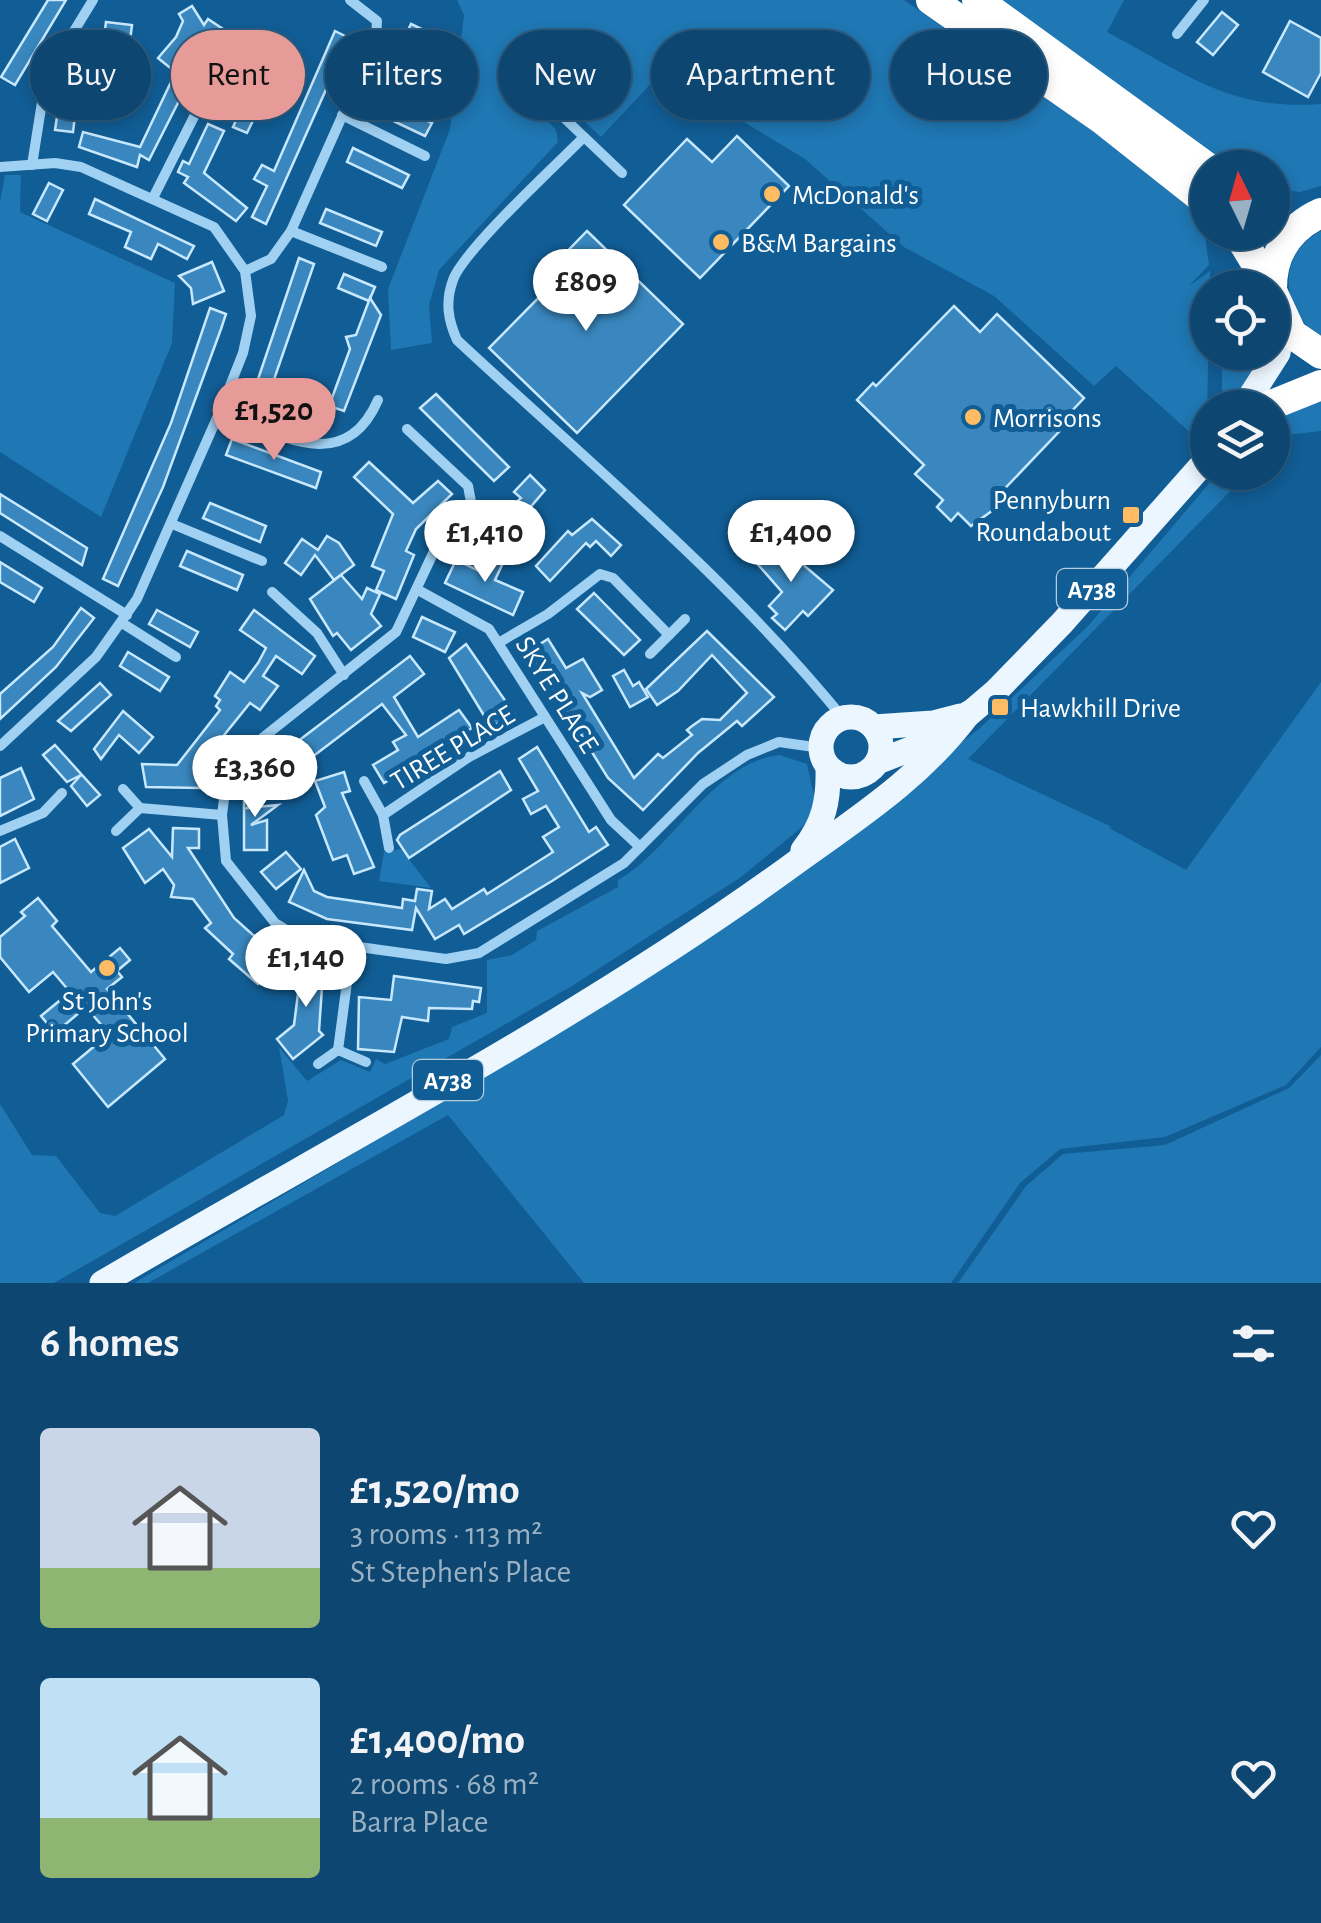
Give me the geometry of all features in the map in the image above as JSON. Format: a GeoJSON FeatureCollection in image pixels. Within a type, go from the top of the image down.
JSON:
{"type":"FeatureCollection","features":[{"type":"Feature","properties":{"kind":"highway"},"geometry":{"type":"LineString","coordinates":[[930,0],[1103,120],[1190,189]]}},
{"type":"Feature","properties":{"kind":"highway"},"geometry":{"type":"LineString","coordinates":[[977,0],[1190,155]]}},
{"type":"Feature","properties":{"kind":"highway"},"geometry":{"type":"LineString","coordinates":[[1290,216],[1316,215]]}},
{"type":"Feature","properties":{"kind":"highway"},"geometry":{"type":"LineString","coordinates":[[1276,270],[1281,248],[1316,215]]}},
{"type":"Feature","properties":{"kind":"highway"},"geometry":{"type":"LineString","coordinates":[[1290,330],[1301,343],[1321,354]]}},
{"type":"Feature","properties":{"kind":"highway"},"geometry":{"type":"LineString","coordinates":[[1290,397],[1321,385]]}},
{"type":"Feature","properties":{"kind":"main road"},"geometry":{"type":"LineString","coordinates":[[1286,390],[1321,373]]}},
{"type":"Feature","properties":{"kind":"main road","name":"A738"},"geometry":{"type":"LineString","coordinates":[[825,757],[853,777],[931,743],[969,714],[1062,623],[1190,478]]}},
{"type":"Feature","properties":{"kind":"main road"},"geometry":{"type":"LineString","coordinates":[[874,727],[933,724],[969,714]]}},
{"type":"Feature","properties":{"kind":"main road"},"geometry":{"type":"LineString","coordinates":[[822,843],[864,815],[940,752],[969,714]]}},
{"type":"Feature","properties":{"kind":"main road"},"geometry":{"type":"LineString","coordinates":[[825,757],[827,729],[843,718],[860,718],[874,727],[881,744],[874,766]]}},
{"type":"Feature","properties":{"kind":"main road","name":"A738"},"geometry":{"type":"LineString","coordinates":[[788,868],[818,830],[827,806],[825,757]]}},
{"type":"Feature","properties":{"kind":"main road","name":"A738"},"geometry":{"type":"LineString","coordinates":[[102,1283],[570,1010],[788,868],[822,843],[858,804],[874,766]]}},
{"type":"Feature","properties":{"kind":"street"},"geometry":{"type":"LineString","coordinates":[[32,164],[46,78],[93,0]]}},
{"type":"Feature","properties":{"kind":"street"},"geometry":{"type":"LineString","coordinates":[[350,0],[374,16],[377,30]]}},
{"type":"Feature","properties":{"kind":"street"},"geometry":{"type":"LineString","coordinates":[[1177,34],[1204,0]]}},
{"type":"Feature","properties":{"kind":"street"},"geometry":{"type":"LineString","coordinates":[[153,198],[192,120]]}},
{"type":"Feature","properties":{"kind":"street"},"geometry":{"type":"LineString","coordinates":[[244,271],[272,259],[291,231],[340,120]]}},
{"type":"Feature","properties":{"kind":"street"},"geometry":{"type":"LineString","coordinates":[[352,120],[425,156]]}},
{"type":"Feature","properties":{"kind":"street"},"geometry":{"type":"LineString","coordinates":[[565,120],[622,173]]}},
{"type":"Feature","properties":{"kind":"street"},"geometry":{"type":"LineString","coordinates":[[583,138],[461,265],[448,300],[451,326],[458,340],[694,560],[808,675],[843,718]]}},
{"type":"Feature","properties":{"kind":"street"},"geometry":{"type":"LineString","coordinates":[[0,166],[81,167],[214,227],[244,271],[251,305],[247,340],[220,411],[172,524],[124,619],[90,664],[0,746]]}},
{"type":"Feature","properties":{"kind":"street"},"geometry":{"type":"LineString","coordinates":[[291,231],[382,268]]}},
{"type":"Feature","properties":{"kind":"street"},"geometry":{"type":"LineString","coordinates":[[220,411],[300,443],[324,446],[358,430],[378,400]]}},
{"type":"Feature","properties":{"kind":"street"},"geometry":{"type":"LineString","coordinates":[[407,428],[468,486],[474,502],[437,545],[396,632],[241,755],[226,783],[222,815],[226,861],[275,923],[300,938],[446,959],[478,953],[624,863],[703,784],[766,744],[825,757]]}},
{"type":"Feature","properties":{"kind":"street"},"geometry":{"type":"LineString","coordinates":[[172,524],[262,561]]}},
{"type":"Feature","properties":{"kind":"street"},"geometry":{"type":"LineString","coordinates":[[0,536],[176,657]]}},
{"type":"Feature","properties":{"kind":"street"},"geometry":{"type":"LineString","coordinates":[[500,642],[548,614],[600,574],[613,578],[669,635]]}},
{"type":"Feature","properties":{"kind":"street","name":"SKYE PLACE"},"geometry":{"type":"LineString","coordinates":[[418,590],[482,621],[500,642],[612,820],[640,847]]}},
{"type":"Feature","properties":{"kind":"street"},"geometry":{"type":"LineString","coordinates":[[272,592],[317,633],[344,675]]}},
{"type":"Feature","properties":{"kind":"street"},"geometry":{"type":"LineString","coordinates":[[650,654],[685,619]]}},
{"type":"Feature","properties":{"kind":"street","name":"TIREE PLACE"},"geometry":{"type":"LineString","coordinates":[[383,815],[469,757],[546,717]]}},
{"type":"Feature","properties":{"kind":"street","name":"TIREE PLACE"},"geometry":{"type":"LineString","coordinates":[[364,780],[383,815],[389,848]]}},
{"type":"Feature","properties":{"kind":"street"},"geometry":{"type":"LineString","coordinates":[[123,789],[140,808],[222,815]]}},
{"type":"Feature","properties":{"kind":"street"},"geometry":{"type":"LineString","coordinates":[[0,831],[42,812],[62,793]]}},
{"type":"Feature","properties":{"kind":"street"},"geometry":{"type":"LineString","coordinates":[[116,831],[140,808]]}},
{"type":"Feature","properties":{"kind":"street"},"geometry":{"type":"LineString","coordinates":[[318,1064],[338,1050],[352,945]]}},
{"type":"Feature","properties":{"kind":"street"},"geometry":{"type":"LineString","coordinates":[[338,1050],[366,1062]]}},
{"type":"Feature","properties":{"kind":"shaded area"},"geometry":{"type":"Polygon","coordinates":[[[457,0],[904,0],[947,30],[890,30],[890,120],[1047,120],[1047,99],[1190,201],[1190,250],[1207,250],[1209,265],[1204,270],[1190,270],[1190,370],[1208,370],[1208,390],[1190,390],[1190,432],[1116,366],[1094,386],[994,296],[904,247],[805,159],[741,120],[870,120],[870,30],[651,30],[651,83],[631,105],[631,30],[498,30],[498,120],[547,120],[556,130],[558,142],[439,270],[429,305],[432,343],[391,350],[388,289],[451,120],[478,120],[478,30],[462,30],[464,15],[457,0]]]}},
{"type":"Feature","properties":{"kind":"shaded area"},"geometry":{"type":"Polygon","coordinates":[[[999,0],[1124,0],[1107,32],[1185,75],[1233,95],[1260,101],[1321,104],[1321,186],[1290,191],[1290,150],[1200,150],[1047,36],[1047,30],[1039,30],[999,0]]]}},
{"type":"Feature","properties":{"kind":"shaded area"},"geometry":{"type":"Polygon","coordinates":[[[583,120],[617,120],[601,137],[583,120]]]}},
{"type":"Feature","properties":{"kind":"shaded area"},"geometry":{"type":"Polygon","coordinates":[[[5,175],[21,175],[20,212],[175,283],[172,343],[101,517],[0,452],[0,202],[5,175]]]}},
{"type":"Feature","properties":{"kind":"shaded area"},"geometry":{"type":"Polygon","coordinates":[[[1321,231],[1321,337],[1308,326],[1291,299],[1290,268],[1306,241],[1321,231]]]}},
{"type":"Feature","properties":{"kind":"shaded area"},"geometry":{"type":"Polygon","coordinates":[[[1222,370],[1256,370],[1242,390],[1222,390],[1222,370]]]}},
{"type":"Feature","properties":{"kind":"shaded area"},"geometry":{"type":"Polygon","coordinates":[[[1321,392],[1321,431],[1290,435],[1290,405],[1321,392]]]}},
{"type":"Feature","properties":{"kind":"shaded area"},"geometry":{"type":"Polygon","coordinates":[[[1204,490],[1231,490],[968,759],[1112,827],[1109,828],[1186,870],[1321,682],[1321,1047],[1286,1085],[1165,1137],[1060,1149],[1020,1183],[951,1283],[584,1283],[448,1115],[148,1283],[134,1283],[599,1009],[756,902],[980,728],[1088,626],[1204,490]]]}},
{"type":"Feature","properties":{"kind":"shaded area"},"geometry":{"type":"Polygon","coordinates":[[[780,755],[807,764],[815,800],[807,823],[741,877],[572,986],[54,1283],[0,1283],[0,1104],[32,1155],[56,1156],[100,1213],[115,1216],[284,1115],[288,1101],[279,1047],[307,1081],[341,1060],[370,1072],[376,1059],[385,1064],[449,1039],[452,1027],[487,1013],[487,960],[512,955],[536,940],[537,931],[618,887],[618,880],[657,849],[714,789],[756,761],[780,755]]]}},
{"type":"Feature","properties":{"kind":"shaded area"},"geometry":{"type":"Polygon","coordinates":[[[401,849],[431,888],[379,881],[384,852],[401,849]]]}},
{"type":"Feature","properties":{"kind":"shaded area"},"geometry":{"type":"Polygon","coordinates":[[[1321,1055],[1321,1283],[958,1283],[1026,1186],[1063,1154],[1165,1145],[1289,1088],[1321,1055]]]}},
{"type":"Feature","properties":{"kind":"building"},"geometry":{"type":"Polygon","coordinates":[[[48,0],[66,0],[48,30],[30,30],[30,60],[15,85],[1,77],[48,0]]]}},
{"type":"Feature","properties":{"kind":"building"},"geometry":{"type":"Polygon","coordinates":[[[192,6],[204,25],[208,19],[224,30],[179,30],[183,21],[179,14],[192,6]]]}},
{"type":"Feature","properties":{"kind":"building"},"geometry":{"type":"Polygon","coordinates":[[[1222,12],[1238,25],[1213,55],[1197,42],[1222,12]]]}},
{"type":"Feature","properties":{"kind":"building"},"geometry":{"type":"Polygon","coordinates":[[[1290,21],[1321,38],[1321,73],[1308,97],[1263,72],[1290,21]]]}},
{"type":"Feature","properties":{"kind":"building"},"geometry":{"type":"Polygon","coordinates":[[[106,22],[132,25],[131,30],[105,30],[106,22]]]}},
{"type":"Feature","properties":{"kind":"building"},"geometry":{"type":"Polygon","coordinates":[[[171,43],[171,69],[158,58],[171,43]]]}},
{"type":"Feature","properties":{"kind":"building"},"geometry":{"type":"Polygon","coordinates":[[[325,54],[325,92],[266,224],[252,217],[267,186],[254,179],[262,165],[274,171],[296,120],[305,120],[305,100],[325,54]]]}},
{"type":"Feature","properties":{"kind":"building"},"geometry":{"type":"Polygon","coordinates":[[[171,82],[171,117],[149,160],[140,155],[137,167],[79,147],[83,132],[140,147],[171,82]]]}},
{"type":"Feature","properties":{"kind":"building"},"geometry":{"type":"Polygon","coordinates":[[[57,120],[74,120],[73,132],[55,130],[57,120]]]}},
{"type":"Feature","properties":{"kind":"building"},"geometry":{"type":"Polygon","coordinates":[[[236,120],[253,120],[247,133],[233,127],[236,120]]]}},
{"type":"Feature","properties":{"kind":"building"},"geometry":{"type":"Polygon","coordinates":[[[391,120],[432,123],[425,136],[391,120]]]}},
{"type":"Feature","properties":{"kind":"building"},"geometry":{"type":"Polygon","coordinates":[[[208,124],[224,131],[204,173],[247,208],[236,221],[184,183],[188,177],[178,172],[183,161],[189,164],[208,124]]]}},
{"type":"Feature","properties":{"kind":"building"},"geometry":{"type":"Polygon","coordinates":[[[737,136],[789,186],[700,278],[624,205],[687,139],[712,162],[737,136]]]}},
{"type":"Feature","properties":{"kind":"building"},"geometry":{"type":"Polygon","coordinates":[[[353,148],[409,175],[402,188],[347,162],[353,148]]]}},
{"type":"Feature","properties":{"kind":"building"},"geometry":{"type":"Polygon","coordinates":[[[49,183],[63,190],[47,221],[33,214],[49,183]]]}},
{"type":"Feature","properties":{"kind":"building"},"geometry":{"type":"Polygon","coordinates":[[[95,199],[194,246],[187,259],[158,244],[151,259],[125,247],[131,232],[89,214],[95,199]]]}},
{"type":"Feature","properties":{"kind":"building"},"geometry":{"type":"Polygon","coordinates":[[[326,209],[382,232],[376,246],[320,223],[326,209]]]}},
{"type":"Feature","properties":{"kind":"building"},"geometry":{"type":"Polygon","coordinates":[[[587,231],[683,324],[577,433],[489,348],[560,276],[551,268],[587,231]]]}},
{"type":"Feature","properties":{"kind":"building"},"geometry":{"type":"Polygon","coordinates":[[[299,258],[314,264],[270,391],[327,415],[320,430],[251,400],[299,258]]]}},
{"type":"Feature","properties":{"kind":"building"},"geometry":{"type":"Polygon","coordinates":[[[212,262],[224,291],[193,304],[191,288],[179,276],[212,262]]]}},
{"type":"Feature","properties":{"kind":"building"},"geometry":{"type":"Polygon","coordinates":[[[344,274],[375,287],[369,301],[338,288],[344,274]]]}},
{"type":"Feature","properties":{"kind":"building"},"geometry":{"type":"Polygon","coordinates":[[[370,298],[381,315],[344,411],[329,406],[350,349],[346,337],[356,335],[370,298]]]}},
{"type":"Feature","properties":{"kind":"building","name":"Morrisons"},"geometry":{"type":"Polygon","coordinates":[[[954,306],[980,332],[997,314],[1084,398],[1069,414],[1073,417],[994,500],[1000,505],[971,526],[958,513],[951,521],[937,507],[943,500],[915,474],[924,465],[857,400],[873,383],[876,386],[954,306]]]}},
{"type":"Feature","properties":{"kind":"building"},"geometry":{"type":"Polygon","coordinates":[[[210,308],[226,314],[163,487],[118,586],[103,579],[171,423],[210,308]]]}},
{"type":"Feature","properties":{"kind":"building"},"geometry":{"type":"Polygon","coordinates":[[[436,394],[509,467],[494,481],[420,408],[436,394]]]}},
{"type":"Feature","properties":{"kind":"building"},"geometry":{"type":"Polygon","coordinates":[[[232,439],[321,472],[316,488],[226,455],[232,439]]]}},
{"type":"Feature","properties":{"kind":"building"},"geometry":{"type":"Polygon","coordinates":[[[369,462],[413,503],[438,481],[452,494],[416,529],[406,551],[414,555],[396,599],[376,590],[384,571],[372,566],[393,514],[354,477],[369,462]]]}},
{"type":"Feature","properties":{"kind":"building"},"geometry":{"type":"Polygon","coordinates":[[[530,475],[545,490],[528,510],[532,514],[500,545],[486,531],[521,498],[514,492],[530,475]]]}},
{"type":"Feature","properties":{"kind":"building"},"geometry":{"type":"Polygon","coordinates":[[[0,494],[87,548],[82,565],[0,513],[0,494]]]}},
{"type":"Feature","properties":{"kind":"building"},"geometry":{"type":"Polygon","coordinates":[[[210,503],[266,526],[260,542],[203,518],[210,503]]]}},
{"type":"Feature","properties":{"kind":"building"},"geometry":{"type":"Polygon","coordinates":[[[592,519],[621,545],[611,556],[596,541],[590,547],[586,543],[550,581],[536,566],[568,531],[572,535],[592,519]]]}},
{"type":"Feature","properties":{"kind":"building"},"geometry":{"type":"Polygon","coordinates":[[[327,536],[339,543],[354,565],[334,580],[315,555],[301,575],[285,563],[302,539],[318,550],[327,536]]]}},
{"type":"Feature","properties":{"kind":"building"},"geometry":{"type":"Polygon","coordinates":[[[774,540],[833,590],[808,616],[803,611],[785,630],[772,618],[777,614],[769,606],[782,592],[754,560],[774,540]]]}},
{"type":"Feature","properties":{"kind":"building"},"geometry":{"type":"Polygon","coordinates":[[[187,551],[243,575],[237,590],[180,566],[187,551]]]}},
{"type":"Feature","properties":{"kind":"building"},"geometry":{"type":"Polygon","coordinates":[[[491,558],[503,563],[495,580],[523,592],[513,615],[445,583],[456,560],[484,573],[491,558]]]}},
{"type":"Feature","properties":{"kind":"building"},"geometry":{"type":"Polygon","coordinates":[[[0,562],[42,588],[34,602],[0,582],[0,562]]]}},
{"type":"Feature","properties":{"kind":"building"},"geometry":{"type":"Polygon","coordinates":[[[341,575],[362,599],[367,588],[380,594],[371,614],[381,626],[351,650],[337,633],[333,636],[310,599],[341,575]]]}},
{"type":"Feature","properties":{"kind":"building"},"geometry":{"type":"Polygon","coordinates":[[[594,593],[640,640],[624,655],[577,609],[594,593]]]}},
{"type":"Feature","properties":{"kind":"building"},"geometry":{"type":"Polygon","coordinates":[[[81,608],[94,618],[56,667],[0,719],[0,694],[53,647],[81,608]]]}},
{"type":"Feature","properties":{"kind":"building"},"geometry":{"type":"Polygon","coordinates":[[[157,610],[198,632],[190,647],[149,624],[157,610]]]}},
{"type":"Feature","properties":{"kind":"building"},"geometry":{"type":"Polygon","coordinates":[[[254,610],[315,656],[302,674],[276,656],[263,676],[278,686],[260,710],[250,703],[225,734],[201,771],[200,788],[146,787],[142,764],[177,765],[220,710],[216,706],[220,700],[215,696],[230,672],[244,682],[258,663],[266,648],[240,630],[254,610]]]}},
{"type":"Feature","properties":{"kind":"building"},"geometry":{"type":"Polygon","coordinates":[[[422,617],[455,632],[445,652],[413,637],[422,617]]]}},
{"type":"Feature","properties":{"kind":"building"},"geometry":{"type":"Polygon","coordinates":[[[707,631],[774,697],[742,726],[737,721],[698,753],[643,810],[608,778],[529,651],[548,639],[566,668],[583,659],[602,690],[590,697],[582,693],[634,778],[658,754],[663,758],[692,735],[687,730],[692,726],[702,719],[720,720],[747,693],[712,655],[678,691],[657,705],[646,689],[707,631]]]}},
{"type":"Feature","properties":{"kind":"building"},"geometry":{"type":"Polygon","coordinates":[[[466,644],[515,715],[491,727],[449,658],[466,644]]]}},
{"type":"Feature","properties":{"kind":"building"},"geometry":{"type":"Polygon","coordinates":[[[128,652],[169,677],[160,691],[120,666],[128,652]]]}},
{"type":"Feature","properties":{"kind":"building"},"geometry":{"type":"Polygon","coordinates":[[[410,656],[424,674],[394,697],[418,737],[459,710],[472,728],[384,783],[373,765],[398,750],[393,742],[406,735],[382,704],[299,767],[310,781],[300,789],[279,761],[281,782],[274,787],[260,770],[410,656]]]}},
{"type":"Feature","properties":{"kind":"building"},"geometry":{"type":"Polygon","coordinates":[[[624,670],[633,686],[639,682],[648,697],[630,707],[613,676],[624,670]]]}},
{"type":"Feature","properties":{"kind":"building"},"geometry":{"type":"Polygon","coordinates":[[[100,683],[111,695],[71,731],[58,721],[100,683]]]}},
{"type":"Feature","properties":{"kind":"building"},"geometry":{"type":"Polygon","coordinates":[[[123,711],[153,737],[139,753],[119,735],[101,759],[94,749],[123,711]]]}},
{"type":"Feature","properties":{"kind":"building"},"geometry":{"type":"Polygon","coordinates":[[[55,745],[100,795],[87,806],[71,786],[81,775],[67,782],[43,755],[55,745]]]}},
{"type":"Feature","properties":{"kind":"building"},"geometry":{"type":"Polygon","coordinates":[[[537,747],[589,832],[596,827],[608,845],[552,881],[464,934],[459,925],[435,939],[416,908],[412,930],[327,919],[289,902],[304,870],[314,891],[327,897],[402,908],[403,899],[415,901],[417,889],[432,891],[429,909],[445,899],[452,909],[484,889],[487,894],[553,852],[543,837],[559,827],[546,806],[531,814],[523,799],[538,791],[519,759],[537,747]]]}},
{"type":"Feature","properties":{"kind":"building"},"geometry":{"type":"Polygon","coordinates":[[[21,768],[34,799],[0,816],[0,778],[21,768]]]}},
{"type":"Feature","properties":{"kind":"building"},"geometry":{"type":"Polygon","coordinates":[[[500,771],[511,790],[409,858],[397,840],[400,835],[500,771]]]}},
{"type":"Feature","properties":{"kind":"building"},"geometry":{"type":"Polygon","coordinates":[[[344,772],[350,791],[342,793],[374,867],[354,874],[347,855],[333,860],[316,815],[325,807],[315,781],[344,772]]]}},
{"type":"Feature","properties":{"kind":"building"},"geometry":{"type":"Polygon","coordinates":[[[244,788],[273,788],[247,808],[278,805],[251,825],[267,820],[267,850],[244,850],[244,788]]]}},
{"type":"Feature","properties":{"kind":"building"},"geometry":{"type":"Polygon","coordinates":[[[173,828],[199,829],[199,848],[188,848],[234,918],[270,950],[260,962],[269,970],[258,984],[229,959],[233,954],[205,928],[211,923],[193,899],[171,897],[174,885],[163,869],[145,883],[123,848],[149,829],[172,857],[173,828]]]}},
{"type":"Feature","properties":{"kind":"building"},"geometry":{"type":"Polygon","coordinates":[[[15,839],[29,868],[0,883],[0,847],[15,839]]]}},
{"type":"Feature","properties":{"kind":"building"},"geometry":{"type":"Polygon","coordinates":[[[286,852],[301,869],[276,889],[261,872],[286,852]]]}},
{"type":"Feature","properties":{"kind":"building"},"geometry":{"type":"Polygon","coordinates":[[[38,898],[57,921],[52,926],[91,972],[120,948],[130,960],[117,971],[122,977],[107,989],[165,1059],[108,1107],[73,1064],[109,1034],[86,1007],[55,1033],[41,1016],[70,992],[53,972],[29,992],[0,957],[0,937],[25,916],[21,912],[38,898]]]}},
{"type":"Feature","properties":{"kind":"building"},"geometry":{"type":"Polygon","coordinates":[[[310,958],[324,958],[319,1031],[323,1035],[293,1059],[277,1039],[294,1025],[302,962],[309,963],[310,958]]]}},
{"type":"Feature","properties":{"kind":"building"},"geometry":{"type":"Polygon","coordinates":[[[394,976],[481,988],[479,1002],[473,1001],[472,1009],[429,1008],[428,1021],[402,1017],[394,1052],[358,1049],[359,997],[391,1000],[394,976]]]}},
{"type":"Feature","properties":{"kind":"place","name":"McDonald's"},"geometry":{"type":"Point","coordinates":[772,194]}},
{"type":"Feature","properties":{"kind":"place","name":"B&M Bargains"},"geometry":{"type":"Point","coordinates":[721,242]}},
{"type":"Feature","properties":{"kind":"place","name":"Morrisons"},"geometry":{"type":"Point","coordinates":[973,417]}},
{"type":"Feature","properties":{"kind":"place","name":"Pennyburn Roundabout"},"geometry":{"type":"Point","coordinates":[1131,515]}},
{"type":"Feature","properties":{"kind":"place","name":"Hawkhill Drive"},"geometry":{"type":"Point","coordinates":[1000,707]}},
{"type":"Feature","properties":{"kind":"place","name":"St John's Primary School"},"geometry":{"type":"Point","coordinates":[107,968]}}]}
